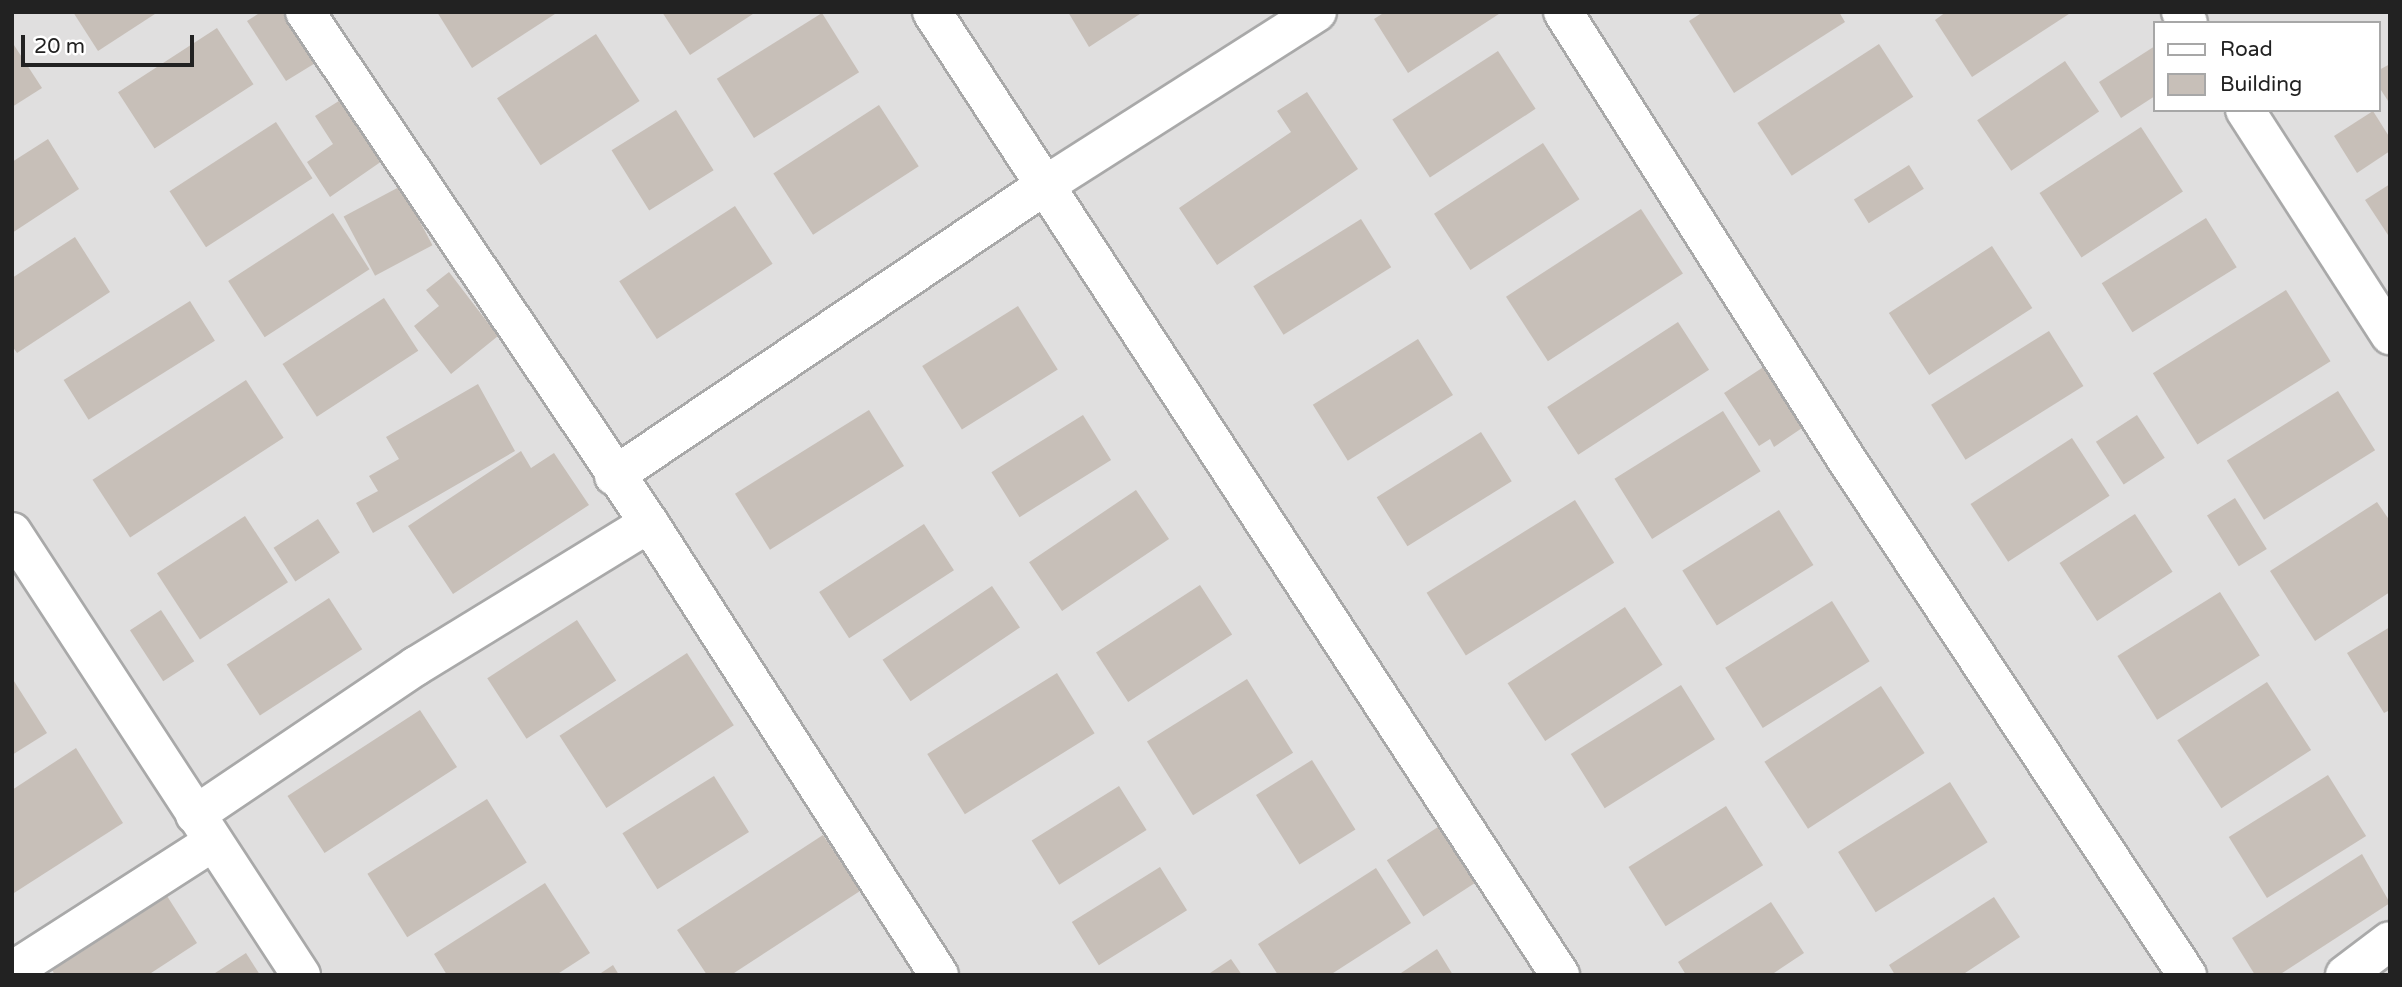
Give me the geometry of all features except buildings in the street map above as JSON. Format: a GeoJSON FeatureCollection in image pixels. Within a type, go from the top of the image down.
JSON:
{"type":"FeatureCollection","features":[{"type":"Feature","properties":{"kind":"street"},"geometry":{"type":"LineString","coordinates":[[305,12],[614,476],[649,523],[939,975]]}},
{"type":"Feature","properties":{"kind":"street"},"geometry":{"type":"LineString","coordinates":[[932,12],[1047,184],[1560,975]]}},
{"type":"Feature","properties":{"kind":"street"},"geometry":{"type":"LineString","coordinates":[[614,476],[1047,184],[1317,12]]}},
{"type":"Feature","properties":{"kind":"street"},"geometry":{"type":"LineString","coordinates":[[1563,12],[1845,457],[2187,975]]}},
{"type":"Feature","properties":{"kind":"street"},"geometry":{"type":"LineString","coordinates":[[2246,112],[2390,335]]}},
{"type":"Feature","properties":{"kind":"street"},"geometry":{"type":"LineString","coordinates":[[12,971],[416,666],[649,523]]}},
{"type":"Feature","properties":{"kind":"street"},"geometry":{"type":"LineString","coordinates":[[12,532],[301,975]]}},
{"type":"Feature","properties":{"kind":"street"},"geometry":{"type":"LineString","coordinates":[[2345,975],[2390,941]]}},
{"type":"Feature","properties":{"kind":"shaded area"},"geometry":{"type":"Polygon","coordinates":[[[12,12],[2390,12],[2390,975],[12,975],[12,12]]]}}]}
